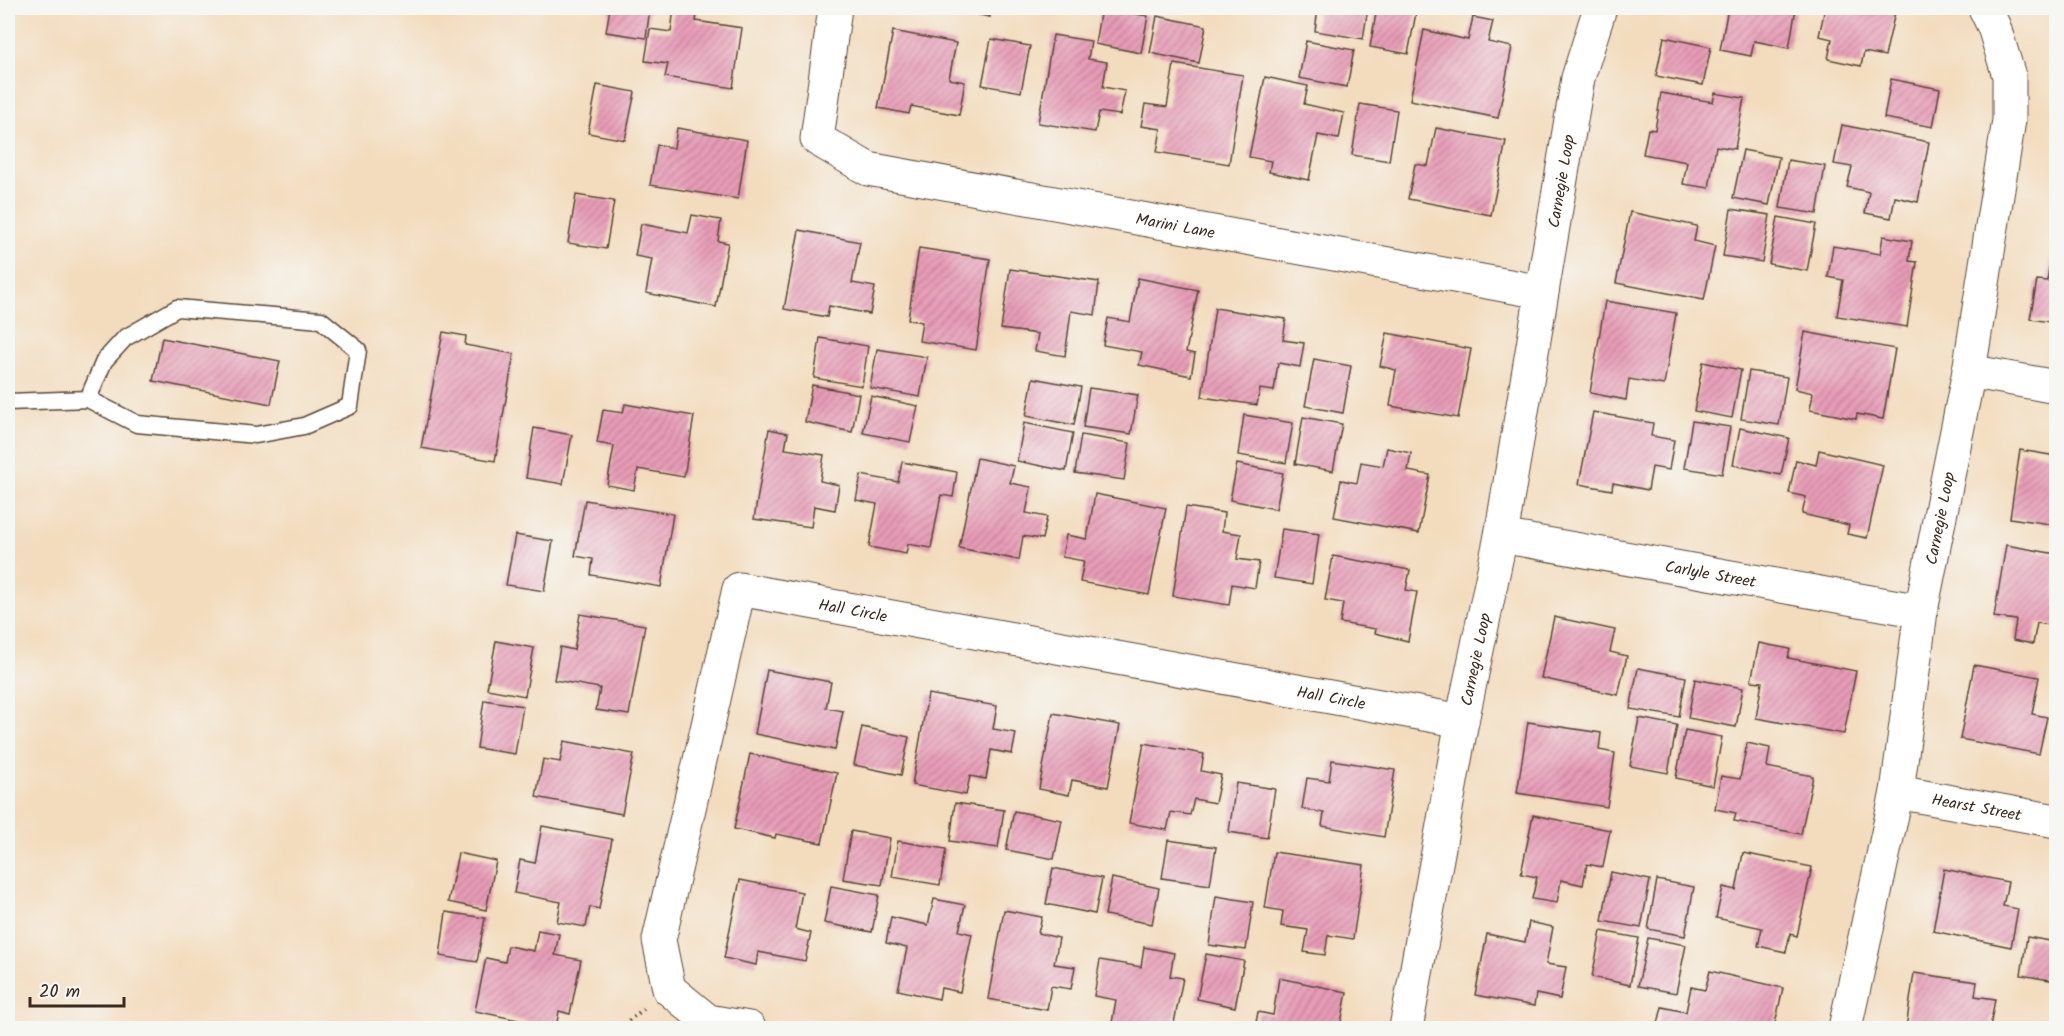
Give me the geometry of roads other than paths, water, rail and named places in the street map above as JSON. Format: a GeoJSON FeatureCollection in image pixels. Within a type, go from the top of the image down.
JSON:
{"type":"FeatureCollection","features":[{"type":"Feature","properties":{"kind":"street","name":"Marini Lane"},"geometry":{"type":"LineString","coordinates":[[835,8],[817,139],[868,169],[1542,292]]}},
{"type":"Feature","properties":{"kind":"street","name":"Carnegie Loop"},"geometry":{"type":"LineString","coordinates":[[1406,1029],[1462,721],[1501,536],[1578,78],[1600,8]]}},
{"type":"Feature","properties":{"kind":"street","name":"Carnegie Loop"},"geometry":{"type":"LineString","coordinates":[[1845,1029],[1897,792],[1921,611],[1969,371],[2009,120],[2009,76],[1994,27],[1985,8]]}},
{"type":"Feature","properties":{"kind":"street"},"geometry":{"type":"LineString","coordinates":[[1969,371],[2056,387]]}},
{"type":"Feature","properties":{"kind":"street","name":"Carlyle Street"},"geometry":{"type":"LineString","coordinates":[[1501,536],[1921,611]]}},
{"type":"Feature","properties":{"kind":"street","name":"Hall Circle"},"geometry":{"type":"LineString","coordinates":[[749,1029],[708,1021],[669,989],[659,940],[739,589],[1462,721]]}},
{"type":"Feature","properties":{"kind":"street","name":"Hearst Street"},"geometry":{"type":"LineString","coordinates":[[1897,792],[2056,821]]}},
{"type":"Feature","properties":{"kind":"lane"},"geometry":{"type":"LineString","coordinates":[[8,402],[88,399],[137,424],[256,435],[304,426],[350,406],[358,350],[321,320],[177,308],[125,338],[104,361],[88,399]]}}]}
